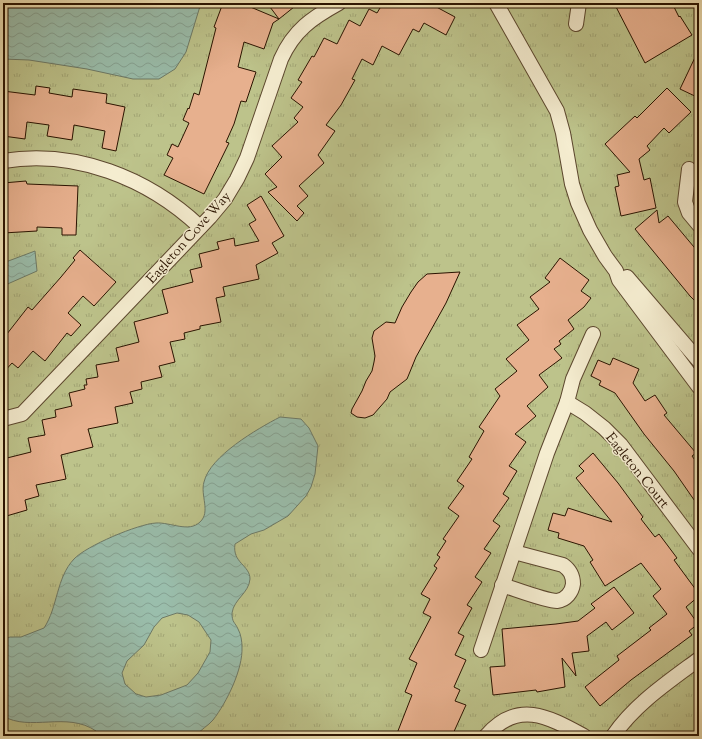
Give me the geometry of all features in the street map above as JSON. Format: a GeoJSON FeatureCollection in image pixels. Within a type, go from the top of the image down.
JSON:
{"type":"FeatureCollection","features":[{"type":"Feature","properties":{"kind":"street","name":"Eagleton Cove Way"},"geometry":{"type":"LineString","coordinates":[[3,419],[22,414],[225,199],[247,158],[285,49],[298,32],[312,19],[339,3]]}},
{"type":"Feature","properties":{"kind":"street"},"geometry":{"type":"LineString","coordinates":[[496,3],[557,111],[564,133],[572,184],[578,203],[590,230],[605,256],[616,271],[619,280],[699,387]]}},
{"type":"Feature","properties":{"kind":"street"},"geometry":{"type":"LineString","coordinates":[[576,24],[579,3]]}},
{"type":"Feature","properties":{"kind":"street"},"geometry":{"type":"LineString","coordinates":[[3,161],[33,158],[63,160],[93,166],[122,175],[150,189],[167,200],[200,227]]}},
{"type":"Feature","properties":{"kind":"street"},"geometry":{"type":"LineString","coordinates":[[689,169],[685,202],[689,213],[699,225]]}},
{"type":"Feature","properties":{"kind":"street"},"geometry":{"type":"LineString","coordinates":[[616,271],[624,274],[699,362]]}},
{"type":"Feature","properties":{"kind":"street"},"geometry":{"type":"LineString","coordinates":[[481,650],[547,453],[567,402],[573,378],[593,334]]}},
{"type":"Feature","properties":{"kind":"street","name":"Eagleton Court"},"geometry":{"type":"LineString","coordinates":[[567,402],[585,413],[604,428],[621,445],[699,549]]}},
{"type":"Feature","properties":{"kind":"street"},"geometry":{"type":"LineString","coordinates":[[502,585],[558,601],[564,599],[570,593],[573,585],[572,576],[569,570],[563,565],[514,552]]}},
{"type":"Feature","properties":{"kind":"street"},"geometry":{"type":"LineString","coordinates":[[613,736],[635,709],[645,700],[699,659]]}},
{"type":"Feature","properties":{"kind":"street"},"geometry":{"type":"LineString","coordinates":[[486,736],[500,723],[516,716],[526,714],[546,717],[584,736]]}},
{"type":"Feature","properties":{"kind":"green space"},"geometry":{"type":"Polygon","coordinates":[[[3,3],[699,3],[699,736],[3,736],[3,3]]]}},
{"type":"Feature","properties":{"kind":"water"},"geometry":{"type":"Polygon","coordinates":[[[3,3],[201,3],[186,52],[175,69],[159,79],[133,79],[87,69],[29,60],[3,59],[3,3]]]}},
{"type":"Feature","properties":{"kind":"water"},"geometry":{"type":"Polygon","coordinates":[[[35,251],[37,271],[3,286],[3,263],[35,251]]]}},
{"type":"Feature","properties":{"kind":"water"},"geometry":{"type":"Polygon","coordinates":[[[280,417],[301,419],[309,428],[318,446],[315,474],[311,487],[306,496],[288,516],[264,530],[251,534],[235,544],[236,556],[247,570],[250,579],[247,588],[233,608],[232,613],[233,621],[241,636],[242,656],[237,675],[229,695],[213,720],[196,736],[98,736],[96,731],[85,725],[73,722],[25,722],[3,716],[3,640],[10,637],[21,637],[44,628],[49,620],[60,584],[68,567],[74,559],[100,542],[137,527],[156,523],[185,527],[196,525],[203,518],[205,513],[203,487],[208,472],[225,453],[236,444],[280,417]],[[177,613],[162,618],[154,627],[144,645],[127,661],[122,673],[125,684],[136,694],[146,697],[161,695],[187,685],[198,673],[210,652],[211,640],[199,622],[188,615],[177,613]]]}},
{"type":"Feature","properties":{"kind":"building"},"geometry":{"type":"Polygon","coordinates":[[[223,3],[241,3],[279,19],[273,23],[264,49],[244,42],[238,67],[256,72],[246,102],[241,101],[234,124],[226,142],[229,143],[204,194],[164,175],[173,158],[167,155],[172,144],[178,147],[189,123],[183,120],[188,108],[189,109],[194,93],[199,95],[216,28],[214,27],[223,3]]]}},
{"type":"Feature","properties":{"kind":"building"},"geometry":{"type":"Polygon","coordinates":[[[267,3],[299,3],[279,19],[267,3]]]}},
{"type":"Feature","properties":{"kind":"building"},"geometry":{"type":"Polygon","coordinates":[[[383,3],[429,3],[455,17],[446,35],[424,23],[419,32],[413,29],[399,55],[382,46],[373,65],[362,59],[352,79],[355,80],[341,105],[326,125],[335,131],[318,155],[324,163],[299,186],[308,196],[297,206],[304,213],[297,221],[268,192],[277,187],[265,174],[282,157],[272,146],[298,122],[294,118],[303,107],[291,98],[302,82],[298,80],[312,56],[314,57],[324,38],[337,44],[349,20],[360,26],[369,9],[377,13],[383,3]]]}},
{"type":"Feature","properties":{"kind":"building"},"geometry":{"type":"Polygon","coordinates":[[[614,3],[672,3],[679,17],[680,16],[692,35],[645,63],[614,3]]]}},
{"type":"Feature","properties":{"kind":"building"},"geometry":{"type":"Polygon","coordinates":[[[699,49],[699,98],[680,89],[699,49]]]}},
{"type":"Feature","properties":{"kind":"building"},"geometry":{"type":"Polygon","coordinates":[[[36,86],[50,88],[49,93],[72,97],[73,89],[107,94],[106,103],[125,107],[116,151],[102,148],[105,131],[74,125],[72,140],[47,136],[49,125],[27,122],[25,139],[3,136],[3,91],[35,95],[36,86]]]}},
{"type":"Feature","properties":{"kind":"building"},"geometry":{"type":"Polygon","coordinates":[[[667,88],[691,112],[669,133],[664,128],[647,146],[650,150],[639,159],[644,180],[650,178],[656,208],[621,216],[615,187],[619,186],[617,175],[630,172],[605,144],[635,116],[637,118],[667,88]]]}},
{"type":"Feature","properties":{"kind":"building"},"geometry":{"type":"Polygon","coordinates":[[[26,181],[27,184],[78,186],[76,235],[62,235],[62,228],[37,227],[37,231],[3,233],[3,183],[26,181]]]}},
{"type":"Feature","properties":{"kind":"building"},"geometry":{"type":"Polygon","coordinates":[[[261,196],[284,236],[272,243],[278,253],[256,265],[259,279],[223,287],[225,296],[216,298],[221,322],[200,326],[200,329],[184,333],[185,339],[170,342],[175,362],[159,366],[162,377],[141,382],[142,389],[130,392],[133,403],[115,407],[118,423],[88,429],[93,447],[61,455],[66,479],[36,485],[39,496],[25,500],[27,510],[3,517],[3,459],[31,452],[28,438],[45,435],[42,420],[56,417],[55,410],[72,406],[69,393],[85,389],[84,385],[87,385],[86,379],[98,377],[96,365],[119,361],[116,348],[139,342],[134,322],[168,313],[162,290],[193,282],[190,270],[202,267],[199,254],[219,249],[217,242],[234,238],[235,246],[259,241],[249,224],[256,220],[247,205],[261,196]]]}},
{"type":"Feature","properties":{"kind":"building"},"geometry":{"type":"Polygon","coordinates":[[[657,210],[659,223],[668,216],[699,253],[699,305],[635,229],[657,210]]]}},
{"type":"Feature","properties":{"kind":"building"},"geometry":{"type":"Polygon","coordinates":[[[80,250],[116,282],[94,306],[83,296],[68,313],[81,325],[71,336],[67,333],[45,361],[33,351],[18,368],[12,363],[3,373],[3,339],[28,307],[32,310],[61,277],[75,260],[73,258],[80,250]]]}},
{"type":"Feature","properties":{"kind":"building"},"geometry":{"type":"Polygon","coordinates":[[[560,258],[589,280],[581,291],[591,298],[584,307],[568,320],[574,329],[559,341],[561,344],[554,349],[562,358],[539,375],[548,387],[527,406],[536,416],[515,434],[526,442],[509,466],[517,471],[503,494],[509,498],[493,521],[500,526],[484,549],[491,553],[475,577],[482,582],[467,605],[472,608],[458,633],[464,636],[455,655],[466,660],[454,687],[460,690],[455,701],[466,705],[452,736],[396,736],[412,695],[405,692],[417,663],[409,659],[431,617],[423,613],[430,599],[421,594],[437,568],[434,566],[440,557],[437,555],[446,541],[443,539],[459,516],[448,508],[464,486],[457,481],[472,459],[469,457],[484,431],[479,427],[500,396],[495,389],[517,371],[506,359],[529,340],[517,325],[539,309],[530,297],[550,282],[545,278],[560,258]]]}},
{"type":"Feature","properties":{"kind":"building"},"geometry":{"type":"Polygon","coordinates":[[[460,272],[446,303],[416,357],[407,379],[390,392],[387,399],[373,415],[365,418],[357,417],[351,413],[372,371],[375,356],[372,338],[374,331],[386,322],[395,323],[411,292],[418,282],[427,274],[460,272]]]}},
{"type":"Feature","properties":{"kind":"building"},"geometry":{"type":"Polygon","coordinates":[[[613,358],[639,369],[633,383],[645,401],[655,395],[667,413],[664,415],[696,453],[692,456],[699,466],[699,507],[674,471],[644,434],[615,393],[599,385],[601,381],[591,376],[598,360],[610,365],[613,358]]]}},
{"type":"Feature","properties":{"kind":"building"},"geometry":{"type":"Polygon","coordinates":[[[593,453],[618,483],[643,517],[641,519],[655,537],[659,534],[677,558],[674,560],[699,594],[699,596],[686,607],[698,624],[689,631],[692,635],[631,680],[600,706],[585,687],[619,660],[617,656],[651,630],[649,628],[667,614],[653,596],[661,589],[641,563],[605,586],[590,562],[593,560],[584,546],[558,538],[559,533],[548,530],[553,513],[565,516],[568,508],[612,522],[576,478],[584,471],[579,466],[593,453]]]}},
{"type":"Feature","properties":{"kind":"building"},"geometry":{"type":"Polygon","coordinates":[[[614,587],[634,613],[612,630],[606,622],[587,636],[589,651],[572,653],[576,676],[562,658],[565,687],[537,692],[536,690],[493,695],[490,667],[505,666],[502,629],[578,621],[595,608],[591,604],[614,587]]]}}]}
